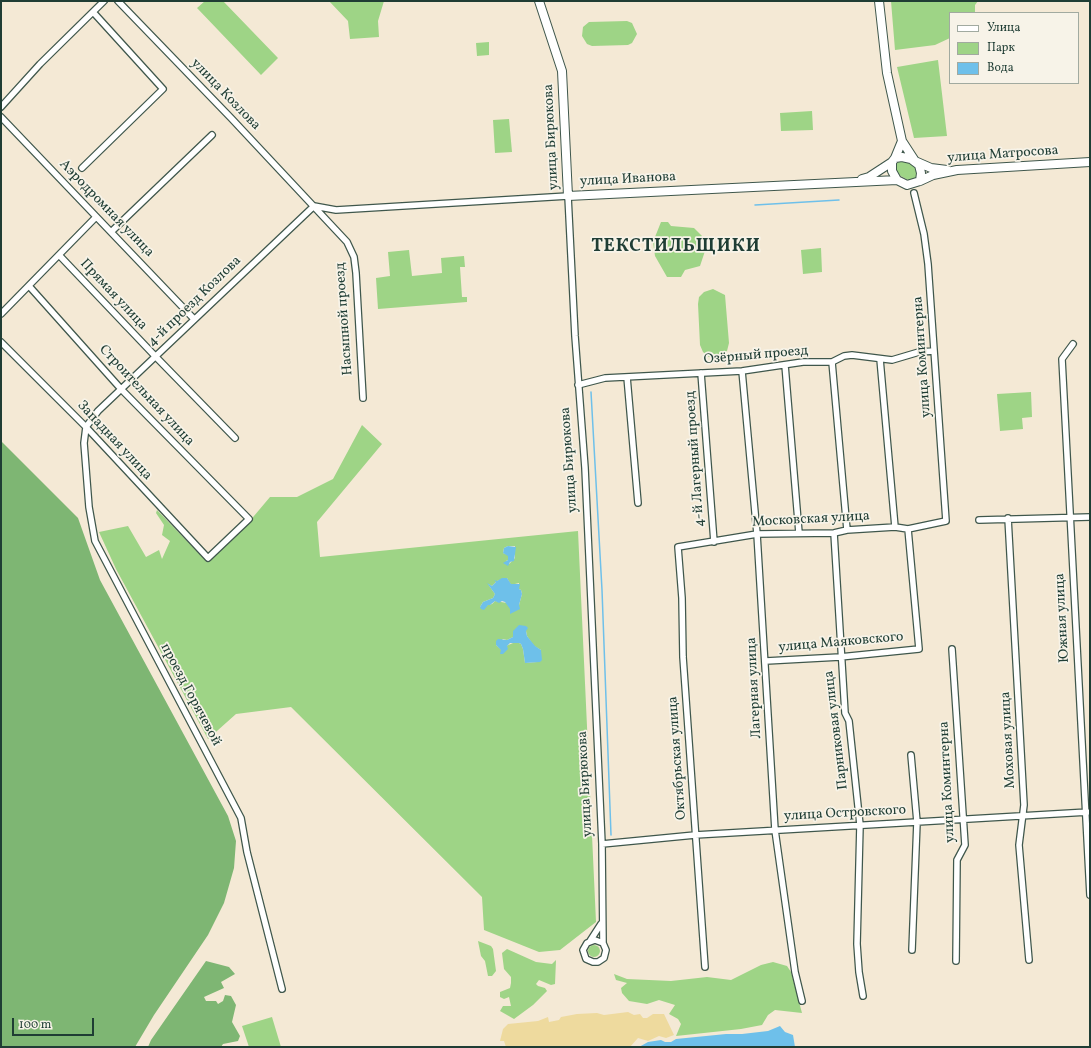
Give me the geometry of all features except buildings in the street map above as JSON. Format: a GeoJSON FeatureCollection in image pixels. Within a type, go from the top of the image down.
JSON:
{"type":"FeatureCollection","features":[{"type":"Feature","properties":{"kind":"street"},"geometry":{"type":"LineString","coordinates":[[1,107],[40,64],[104,1]]}},
{"type":"Feature","properties":{"kind":"street","name":"улица Козлова"},"geometry":{"type":"LineString","coordinates":[[118,1],[314,206]]}},
{"type":"Feature","properties":{"kind":"street","name":"улица Бирюкова"},"geometry":{"type":"LineString","coordinates":[[538,1],[562,71],[578,385],[585,468],[602,844],[602,922],[603,943],[606,950],[606,955],[602,960],[593,962],[586,959],[584,946],[602,922]]}},
{"type":"Feature","properties":{"kind":"street"},"geometry":{"type":"LineString","coordinates":[[879,1],[886,73],[902,141],[919,165],[922,173],[914,193],[899,181],[892,171],[894,160],[902,141]]}},
{"type":"Feature","properties":{"kind":"street"},"geometry":{"type":"LineString","coordinates":[[82,168],[163,89],[92,12]]}},
{"type":"Feature","properties":{"kind":"street","name":"Аэродромная улица"},"geometry":{"type":"LineString","coordinates":[[1,117],[194,319]]}},
{"type":"Feature","properties":{"kind":"street"},"geometry":{"type":"LineString","coordinates":[[111,232],[212,135]]}},
{"type":"Feature","properties":{"kind":"street"},"geometry":{"type":"LineString","coordinates":[[850,182],[869,177],[894,160],[902,157],[931,168],[954,171]]}},
{"type":"Feature","properties":{"kind":"street","name":"улица Матросова"},"geometry":{"type":"LineString","coordinates":[[920,181],[933,175],[954,171],[1090,162]]}},
{"type":"Feature","properties":{"kind":"street"},"geometry":{"type":"LineString","coordinates":[[899,181],[912,184],[920,181]]}},
{"type":"Feature","properties":{"kind":"street","name":"улица Иванова"},"geometry":{"type":"LineString","coordinates":[[314,206],[336,210],[568,196],[850,182],[899,181]]}},
{"type":"Feature","properties":{"kind":"street","name":"улица Коминтерна"},"geometry":{"type":"LineString","coordinates":[[914,193],[924,234],[928,264],[946,521]]}},
{"type":"Feature","properties":{"kind":"street","name":"4-й проезд Козлова"},"geometry":{"type":"LineString","coordinates":[[93,416],[314,206]]}},
{"type":"Feature","properties":{"kind":"street","name":"Насыпной проезд"},"geometry":{"type":"LineString","coordinates":[[314,206],[347,242],[354,257],[362,398]]}},
{"type":"Feature","properties":{"kind":"street"},"geometry":{"type":"LineString","coordinates":[[1,314],[96,216]]}},
{"type":"Feature","properties":{"kind":"street","name":"Прямая улица"},"geometry":{"type":"LineString","coordinates":[[59,255],[235,438]]}},
{"type":"Feature","properties":{"kind":"street","name":"Строительная улица"},"geometry":{"type":"LineString","coordinates":[[28,286],[121,389],[249,519],[208,558]]}},
{"type":"Feature","properties":{"kind":"street","name":"Западная улица"},"geometry":{"type":"LineString","coordinates":[[1,342],[86,427],[208,558]]}},
{"type":"Feature","properties":{"kind":"street","name":"Южная улица"},"geometry":{"type":"LineString","coordinates":[[1073,344],[1062,359],[1069,517],[1088,812],[1090,894]]}},
{"type":"Feature","properties":{"kind":"street","name":"Озёрный проезд"},"geometry":{"type":"LineString","coordinates":[[578,385],[605,378],[742,371],[785,366],[803,362],[832,362],[844,356],[852,355],[892,360],[920,352],[934,351]]}},
{"type":"Feature","properties":{"kind":"street"},"geometry":{"type":"LineString","coordinates":[[880,359],[895,527]]}},
{"type":"Feature","properties":{"kind":"street"},"geometry":{"type":"LineString","coordinates":[[832,362],[847,530]]}},
{"type":"Feature","properties":{"kind":"street"},"geometry":{"type":"LineString","coordinates":[[785,366],[799,533]]}},
{"type":"Feature","properties":{"kind":"street","name":"Лагерная улица"},"geometry":{"type":"LineString","coordinates":[[742,371],[757,534],[766,662],[775,830],[795,972],[802,1001]]}},
{"type":"Feature","properties":{"kind":"street","name":"4-й Лагерный проезд"},"geometry":{"type":"LineString","coordinates":[[702,373],[714,542]]}},
{"type":"Feature","properties":{"kind":"street"},"geometry":{"type":"LineString","coordinates":[[627,377],[638,503]]}},
{"type":"Feature","properties":{"kind":"street","name":"проезд Горячевой"},"geometry":{"type":"LineString","coordinates":[[93,416],[86,427],[84,443],[88,507],[95,541],[241,818],[247,852],[282,989]]}},
{"type":"Feature","properties":{"kind":"street"},"geometry":{"type":"LineString","coordinates":[[979,520],[1008,518],[1090,517]]}},
{"type":"Feature","properties":{"kind":"street","name":"Моховая улица"},"geometry":{"type":"LineString","coordinates":[[1008,518],[1024,805],[1019,845],[1029,960]]}},
{"type":"Feature","properties":{"kind":"street","name":"Московская улица"},"geometry":{"type":"LineString","coordinates":[[678,547],[757,534],[834,532],[895,527],[908,529],[946,521]]}},
{"type":"Feature","properties":{"kind":"street","name":"улица Маяковского"},"geometry":{"type":"LineString","coordinates":[[766,662],[840,657],[919,649],[908,529]]}},
{"type":"Feature","properties":{"kind":"street","name":"Парниковая улица"},"geometry":{"type":"LineString","coordinates":[[834,532],[840,657],[845,713],[849,721],[860,825],[857,944],[858,972],[863,996]]}},
{"type":"Feature","properties":{"kind":"street","name":"Октябрьская улица"},"geometry":{"type":"LineString","coordinates":[[678,547],[682,598],[683,657],[705,967]]}},
{"type":"Feature","properties":{"kind":"street","name":"улица Коминтерна"},"geometry":{"type":"LineString","coordinates":[[952,649],[965,845],[957,860],[956,961]]}},
{"type":"Feature","properties":{"kind":"street"},"geometry":{"type":"LineString","coordinates":[[910,755],[918,822],[912,950]]}},
{"type":"Feature","properties":{"kind":"street","name":"улица Островского"},"geometry":{"type":"LineString","coordinates":[[602,844],[695,835],[963,818],[1088,812]]}},
{"type":"Feature","properties":{"kind":"street"},"geometry":{"type":"LineString","coordinates":[[590,940],[603,943]]}},
{"type":"Feature","properties":{"kind":"green space"},"geometry":{"type":"Polygon","coordinates":[[[205,1],[223,1],[278,58],[261,75],[197,8],[205,1]]]}},
{"type":"Feature","properties":{"kind":"green space"},"geometry":{"type":"Polygon","coordinates":[[[329,1],[384,1],[378,21],[379,37],[350,39],[348,21],[329,1]]]}},
{"type":"Feature","properties":{"kind":"green space"},"geometry":{"type":"Polygon","coordinates":[[[891,1],[978,1],[975,5],[975,12],[949,12],[949,38],[935,45],[895,50],[891,1]]]}},
{"type":"Feature","properties":{"kind":"green space"},"geometry":{"type":"Polygon","coordinates":[[[627,21],[632,23],[637,34],[632,43],[628,45],[592,46],[587,44],[582,36],[583,27],[589,22],[627,21]]]}},
{"type":"Feature","properties":{"kind":"green space"},"geometry":{"type":"Polygon","coordinates":[[[489,42],[489,55],[477,56],[476,43],[489,42]]]}},
{"type":"Feature","properties":{"kind":"green space"},"geometry":{"type":"Polygon","coordinates":[[[938,60],[947,136],[914,138],[897,67],[938,60]]]}},
{"type":"Feature","properties":{"kind":"green space"},"geometry":{"type":"Polygon","coordinates":[[[812,111],[813,130],[781,131],[780,113],[812,111]]]}},
{"type":"Feature","properties":{"kind":"green space"},"geometry":{"type":"Polygon","coordinates":[[[509,119],[512,152],[495,153],[493,120],[509,119]]]}},
{"type":"Feature","properties":{"kind":"green space"},"geometry":{"type":"Polygon","coordinates":[[[899,161],[907,161],[917,168],[916,179],[910,181],[897,174],[895,166],[899,161]]]}},
{"type":"Feature","properties":{"kind":"green space"},"geometry":{"type":"Polygon","coordinates":[[[661,222],[668,222],[671,226],[694,228],[702,236],[705,251],[700,266],[685,270],[681,277],[667,277],[655,256],[653,242],[661,222]]]}},
{"type":"Feature","properties":{"kind":"green space"},"geometry":{"type":"Polygon","coordinates":[[[821,248],[822,272],[803,274],[801,250],[821,248]]]}},
{"type":"Feature","properties":{"kind":"green space"},"geometry":{"type":"Polygon","coordinates":[[[409,250],[412,276],[442,273],[441,258],[464,256],[465,267],[460,267],[462,297],[467,297],[467,302],[378,309],[376,278],[390,276],[388,252],[409,250]]]}},
{"type":"Feature","properties":{"kind":"green space"},"geometry":{"type":"Polygon","coordinates":[[[713,289],[725,295],[729,343],[727,351],[716,358],[709,357],[703,352],[700,345],[698,304],[699,297],[704,292],[713,289]]]}},
{"type":"Feature","properties":{"kind":"green space"},"geometry":{"type":"Polygon","coordinates":[[[1031,392],[1032,417],[1022,418],[1023,429],[1000,431],[997,394],[1031,392]]]}},
{"type":"Feature","properties":{"kind":"green space"},"geometry":{"type":"Polygon","coordinates":[[[362,425],[382,444],[317,522],[320,557],[578,531],[596,922],[560,950],[539,952],[484,930],[482,897],[291,707],[236,714],[208,739],[116,569],[99,532],[128,526],[146,557],[159,550],[162,559],[170,541],[162,535],[164,525],[156,513],[157,510],[207,562],[243,529],[270,497],[297,497],[333,479],[362,425]],[[508,546],[504,548],[503,553],[508,555],[508,560],[506,561],[509,564],[515,558],[515,546],[508,546]],[[507,578],[497,581],[492,586],[488,584],[495,594],[493,598],[483,602],[480,607],[492,604],[495,601],[519,605],[522,594],[521,590],[519,589],[519,583],[511,585],[507,578]],[[526,631],[514,633],[513,637],[507,640],[503,639],[496,645],[504,652],[506,646],[513,643],[519,643],[523,649],[525,663],[537,662],[541,659],[541,650],[534,646],[527,636],[526,631]]]}},
{"type":"Feature","properties":{"kind":"green space"},"geometry":{"type":"Polygon","coordinates":[[[1,441],[78,518],[100,580],[228,816],[236,841],[234,868],[224,903],[208,935],[154,1015],[135,1047],[1,1046],[1,441]]]}},
{"type":"Feature","properties":{"kind":"green space"},"geometry":{"type":"Polygon","coordinates":[[[478,941],[491,946],[493,949],[496,971],[492,976],[488,976],[485,961],[481,956],[478,941]]]}},
{"type":"Feature","properties":{"kind":"green space"},"geometry":{"type":"Polygon","coordinates":[[[592,945],[596,945],[600,951],[596,957],[592,957],[588,953],[588,949],[592,945]]]}},
{"type":"Feature","properties":{"kind":"green space"},"geometry":{"type":"Polygon","coordinates":[[[507,949],[536,962],[552,964],[556,960],[555,984],[551,985],[539,980],[536,984],[545,988],[547,991],[533,1005],[514,1019],[500,1011],[503,1006],[511,1006],[509,997],[504,999],[500,997],[500,992],[510,988],[511,983],[511,977],[504,969],[502,953],[507,949]]]}},
{"type":"Feature","properties":{"kind":"green space"},"geometry":{"type":"Polygon","coordinates":[[[206,961],[229,967],[235,974],[221,982],[224,988],[204,997],[206,1001],[216,1001],[218,1004],[223,1001],[225,995],[231,996],[236,1005],[232,1022],[240,1036],[238,1041],[223,1044],[221,1047],[148,1047],[151,1040],[206,961]]]}},
{"type":"Feature","properties":{"kind":"green space"},"geometry":{"type":"Polygon","coordinates":[[[773,962],[787,966],[791,972],[802,1013],[775,1010],[768,1015],[762,1025],[741,1029],[676,1036],[681,1024],[678,1019],[669,1014],[675,1005],[659,1000],[647,1004],[629,1001],[622,993],[621,988],[627,983],[616,980],[614,974],[627,979],[671,981],[707,977],[731,980],[761,965],[773,962]]]}},
{"type":"Feature","properties":{"kind":"green space"},"geometry":{"type":"Polygon","coordinates":[[[272,1017],[281,1047],[249,1047],[242,1026],[272,1017]]]}},
{"type":"Feature","properties":{"kind":"sand"},"geometry":{"type":"Polygon","coordinates":[[[628,1012],[634,1015],[640,1014],[643,1018],[647,1018],[653,1014],[664,1014],[674,1035],[666,1038],[659,1036],[648,1041],[638,1038],[630,1047],[506,1047],[504,1041],[500,1041],[503,1029],[508,1024],[538,1021],[548,1017],[549,1022],[559,1020],[561,1017],[577,1014],[597,1013],[604,1015],[628,1012]]]}},
{"type":"Feature","properties":{"kind":"water"},"geometry":{"type":"Polygon","coordinates":[[[508,546],[516,547],[514,561],[510,562],[508,566],[503,563],[508,560],[508,556],[503,553],[504,548],[508,546]]]}},
{"type":"Feature","properties":{"kind":"water"},"geometry":{"type":"Polygon","coordinates":[[[502,578],[507,578],[511,584],[520,584],[519,589],[521,590],[522,594],[519,605],[520,609],[510,614],[510,609],[505,602],[502,601],[499,603],[495,601],[488,605],[484,610],[481,609],[480,607],[483,602],[493,598],[495,594],[487,583],[492,586],[496,582],[494,580],[497,581],[502,578]]]}},
{"type":"Feature","properties":{"kind":"water"},"geometry":{"type":"Polygon","coordinates":[[[519,625],[526,626],[528,628],[526,631],[527,636],[535,646],[541,650],[542,660],[540,662],[525,663],[523,649],[519,643],[510,643],[507,646],[508,649],[503,654],[500,654],[501,650],[496,645],[496,641],[498,639],[507,640],[513,637],[513,631],[519,625]]]}},
{"type":"Feature","properties":{"kind":"water"},"geometry":{"type":"Polygon","coordinates":[[[780,1026],[785,1032],[793,1035],[795,1047],[639,1047],[648,1042],[661,1040],[671,1042],[676,1039],[768,1031],[780,1026]]]}},
{"type":"Feature","properties":{"kind":"waterway"},"geometry":{"type":"LineString","coordinates":[[755,205],[839,200]]}},
{"type":"Feature","properties":{"kind":"waterway"},"geometry":{"type":"LineString","coordinates":[[591,392],[602,590],[611,835]]}},
{"type":"Feature","properties":{"kind":"district","name":"ТЕКСТИЛЬЩИКИ"},"geometry":{"type":"Point","coordinates":[676,248]}}]}
